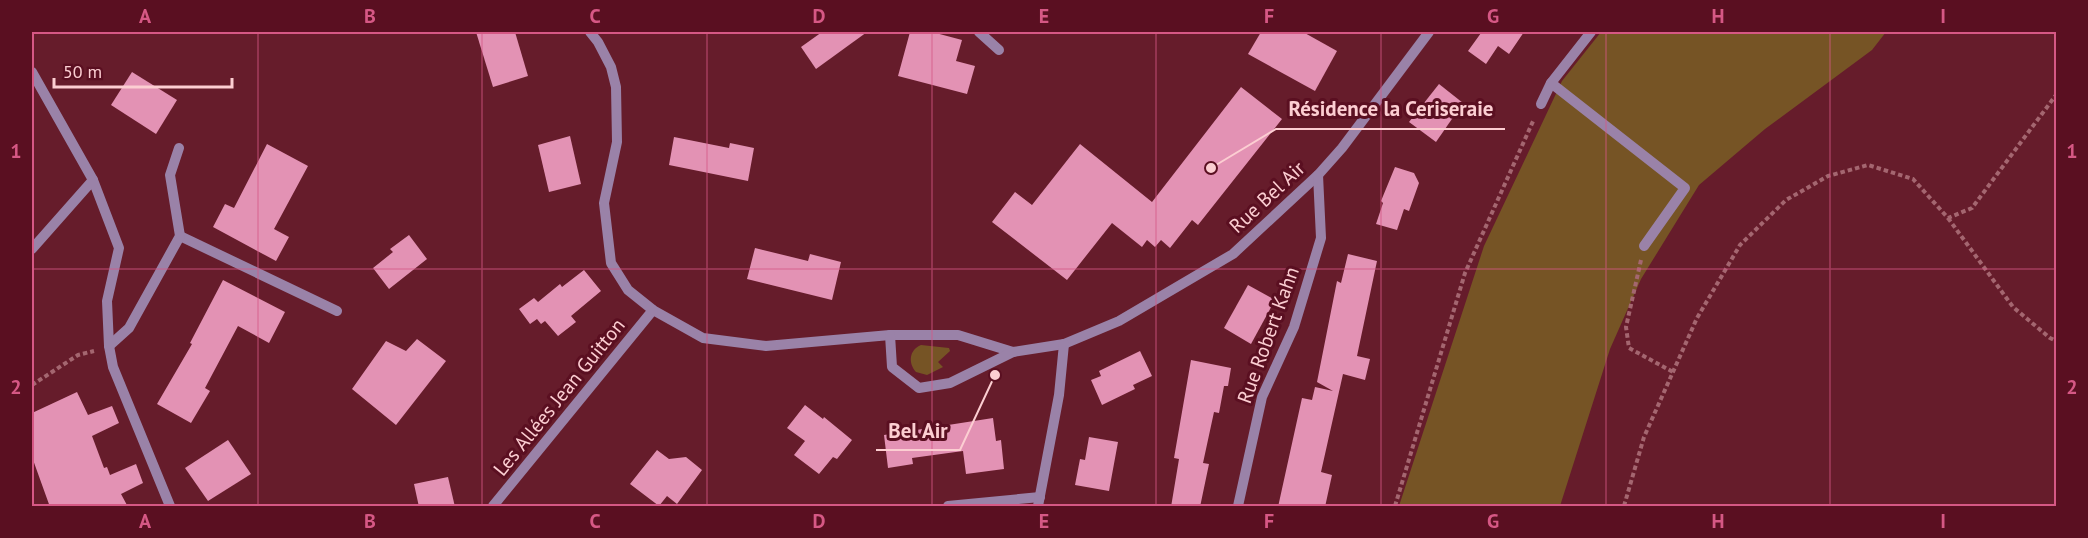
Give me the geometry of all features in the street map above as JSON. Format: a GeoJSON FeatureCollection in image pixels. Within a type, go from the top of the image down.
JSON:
{"type":"FeatureCollection","features":[{"type":"Feature","properties":{"kind":"street"},"geometry":{"type":"LineString","coordinates":[[590,32],[611,67],[616,87],[617,142],[604,203],[611,263],[628,290],[653,310],[703,338],[766,346],[890,335],[958,334],[1013,352]]}},
{"type":"Feature","properties":{"kind":"street"},"geometry":{"type":"LineString","coordinates":[[979,32],[999,50]]}},
{"type":"Feature","properties":{"kind":"street","name":"Rue Bel Air"},"geometry":{"type":"LineString","coordinates":[[1013,352],[1064,344],[1119,321],[1233,254],[1318,175],[1342,148],[1429,32]]}},
{"type":"Feature","properties":{"kind":"street"},"geometry":{"type":"LineString","coordinates":[[1541,104],[1551,83],[1591,32]]}},
{"type":"Feature","properties":{"kind":"street"},"geometry":{"type":"LineString","coordinates":[[32,72],[93,180],[119,248],[107,301],[109,346],[113,367],[170,507]]}},
{"type":"Feature","properties":{"kind":"street"},"geometry":{"type":"LineString","coordinates":[[1551,83],[1684,188],[1644,246]]}},
{"type":"Feature","properties":{"kind":"street"},"geometry":{"type":"LineString","coordinates":[[109,346],[129,328],[180,236],[170,175],[179,148]]}},
{"type":"Feature","properties":{"kind":"street","name":"Rue Robert Kahn"},"geometry":{"type":"LineString","coordinates":[[1238,507],[1262,397],[1294,327],[1321,238],[1318,175]]}},
{"type":"Feature","properties":{"kind":"street"},"geometry":{"type":"LineString","coordinates":[[32,249],[93,180]]}},
{"type":"Feature","properties":{"kind":"street"},"geometry":{"type":"LineString","coordinates":[[180,236],[337,311]]}},
{"type":"Feature","properties":{"kind":"street","name":"Les Allées Jean Guitton"},"geometry":{"type":"LineString","coordinates":[[493,507],[653,310]]}},
{"type":"Feature","properties":{"kind":"street"},"geometry":{"type":"LineString","coordinates":[[890,335],[892,367],[919,388],[950,383],[1013,352]]}},
{"type":"Feature","properties":{"kind":"street"},"geometry":{"type":"LineString","coordinates":[[948,507],[1039,502],[1059,395],[1064,344]]}},
{"type":"Feature","properties":{"kind":"path"},"geometry":{"type":"LineString","coordinates":[[1948,218],[1972,208],[2056,95]]}},
{"type":"Feature","properties":{"kind":"path"},"geometry":{"type":"LineString","coordinates":[[1395,507],[1465,273],[1541,104]]}},
{"type":"Feature","properties":{"kind":"path"},"geometry":{"type":"LineString","coordinates":[[1624,507],[1644,437],[1697,318],[1740,245],[1786,200],[1828,176],[1868,165],[1913,179],[1948,218],[2013,307],[2056,341]]}},
{"type":"Feature","properties":{"kind":"path"},"geometry":{"type":"LineString","coordinates":[[1644,246],[1626,327],[1629,348],[1673,372]]}},
{"type":"Feature","properties":{"kind":"path"},"geometry":{"type":"LineString","coordinates":[[32,385],[78,355]]}},
{"type":"Feature","properties":{"kind":"shaded area"},"geometry":{"type":"Polygon","coordinates":[[[1601,32],[1886,32],[1872,50],[1765,129],[1699,185],[1641,279],[1610,349],[1560,506],[1399,506],[1484,246],[1562,81],[1601,32]]]}},
{"type":"Feature","properties":{"kind":"shaded area"},"geometry":{"type":"Polygon","coordinates":[[[921,345],[949,348],[950,351],[938,362],[943,367],[927,375],[916,372],[911,357],[914,350],[921,345]]]}},
{"type":"Feature","properties":{"kind":"building"},"geometry":{"type":"Polygon","coordinates":[[[476,32],[515,32],[528,76],[493,87],[476,32]]]}},
{"type":"Feature","properties":{"kind":"building"},"geometry":{"type":"Polygon","coordinates":[[[822,32],[867,32],[816,69],[801,47],[822,32]]]}},
{"type":"Feature","properties":{"kind":"building"},"geometry":{"type":"Polygon","coordinates":[[[910,32],[932,32],[962,40],[956,61],[975,66],[967,94],[898,76],[910,32]]]}},
{"type":"Feature","properties":{"kind":"building"},"geometry":{"type":"Polygon","coordinates":[[[1261,32],[1303,32],[1337,51],[1315,91],[1248,54],[1261,32]]]}},
{"type":"Feature","properties":{"kind":"building"},"geometry":{"type":"Polygon","coordinates":[[[1478,32],[1524,32],[1509,54],[1498,46],[1486,64],[1468,51],[1481,33],[1478,32]]]}},
{"type":"Feature","properties":{"kind":"building"},"geometry":{"type":"Polygon","coordinates":[[[132,72],[177,100],[156,134],[111,105],[132,72]]]}},
{"type":"Feature","properties":{"kind":"building"},"geometry":{"type":"Polygon","coordinates":[[[1439,84],[1463,103],[1436,142],[1409,122],[1439,84]]]}},
{"type":"Feature","properties":{"kind":"building"},"geometry":{"type":"Polygon","coordinates":[[[1241,87],[1282,119],[1198,225],[1192,220],[1170,248],[1161,240],[1155,247],[1147,240],[1142,247],[1112,223],[1067,280],[992,222],[1015,192],[1032,205],[1080,144],[1152,202],[1241,87]]]}},
{"type":"Feature","properties":{"kind":"building"},"geometry":{"type":"Polygon","coordinates":[[[570,136],[581,184],[549,192],[538,145],[570,136]]]}},
{"type":"Feature","properties":{"kind":"building"},"geometry":{"type":"Polygon","coordinates":[[[674,137],[729,148],[730,143],[754,148],[748,181],[669,165],[674,137]]]}},
{"type":"Feature","properties":{"kind":"building"},"geometry":{"type":"Polygon","coordinates":[[[267,144],[308,166],[274,229],[289,237],[276,261],[213,227],[225,204],[234,208],[267,144]]]}},
{"type":"Feature","properties":{"kind":"building"},"geometry":{"type":"Polygon","coordinates":[[[1395,167],[1414,173],[1419,183],[1409,211],[1404,209],[1397,230],[1376,224],[1383,203],[1381,201],[1395,167]]]}},
{"type":"Feature","properties":{"kind":"building"},"geometry":{"type":"Polygon","coordinates":[[[409,235],[427,259],[389,289],[373,268],[393,252],[390,249],[409,235]]]}},
{"type":"Feature","properties":{"kind":"building"},"geometry":{"type":"Polygon","coordinates":[[[755,248],[808,261],[810,254],[841,262],[832,300],[747,279],[755,248]]]}},
{"type":"Feature","properties":{"kind":"building"},"geometry":{"type":"Polygon","coordinates":[[[1348,254],[1377,261],[1357,356],[1370,359],[1365,380],[1343,374],[1321,472],[1332,475],[1325,507],[1278,507],[1302,398],[1312,400],[1315,387],[1333,391],[1317,382],[1337,281],[1341,283],[1348,254]]]}},
{"type":"Feature","properties":{"kind":"building"},"geometry":{"type":"Polygon","coordinates":[[[584,270],[601,291],[571,316],[576,322],[558,336],[545,321],[541,324],[537,319],[530,324],[519,309],[534,298],[538,302],[560,284],[562,287],[584,270]]]}},
{"type":"Feature","properties":{"kind":"building"},"geometry":{"type":"Polygon","coordinates":[[[223,280],[285,312],[269,343],[238,326],[205,388],[210,391],[191,423],[157,404],[192,344],[190,343],[223,280]]]}},
{"type":"Feature","properties":{"kind":"building"},"geometry":{"type":"Polygon","coordinates":[[[1248,285],[1275,300],[1251,344],[1224,328],[1248,285]]]}},
{"type":"Feature","properties":{"kind":"building"},"geometry":{"type":"Polygon","coordinates":[[[417,339],[446,361],[396,425],[352,389],[386,341],[406,351],[417,339]]]}},
{"type":"Feature","properties":{"kind":"building"},"geometry":{"type":"Polygon","coordinates":[[[1140,351],[1152,376],[1133,385],[1135,389],[1102,405],[1091,380],[1101,376],[1099,371],[1140,351]]]}},
{"type":"Feature","properties":{"kind":"building"},"geometry":{"type":"Polygon","coordinates":[[[1191,360],[1231,368],[1228,386],[1224,386],[1219,413],[1214,412],[1203,463],[1209,464],[1200,507],[1171,507],[1179,459],[1174,458],[1191,360]]]}},
{"type":"Feature","properties":{"kind":"building"},"geometry":{"type":"Polygon","coordinates":[[[77,392],[88,415],[112,406],[119,423],[92,436],[104,468],[107,467],[110,475],[136,464],[143,483],[121,494],[128,507],[50,507],[32,457],[32,413],[77,392]]]}},
{"type":"Feature","properties":{"kind":"building"},"geometry":{"type":"Polygon","coordinates":[[[805,405],[852,440],[837,459],[833,457],[819,474],[794,455],[805,441],[787,428],[805,405]]]}},
{"type":"Feature","properties":{"kind":"building"},"geometry":{"type":"Polygon","coordinates":[[[993,418],[996,441],[1001,440],[1004,469],[966,474],[963,451],[912,458],[913,464],[888,468],[884,435],[993,418]]]}},
{"type":"Feature","properties":{"kind":"building"},"geometry":{"type":"Polygon","coordinates":[[[1089,437],[1118,442],[1109,491],[1075,485],[1080,459],[1085,460],[1089,437]]]}},
{"type":"Feature","properties":{"kind":"building"},"geometry":{"type":"Polygon","coordinates":[[[228,440],[251,474],[208,501],[185,468],[228,440]]]}},
{"type":"Feature","properties":{"kind":"building"},"geometry":{"type":"Polygon","coordinates":[[[657,450],[669,459],[686,457],[702,470],[677,504],[667,496],[659,506],[630,484],[657,450]]]}},
{"type":"Feature","properties":{"kind":"building"},"geometry":{"type":"Polygon","coordinates":[[[448,477],[455,507],[419,507],[414,484],[448,477]]]}},
{"type":"Feature","properties":{"kind":"place","name":"Résidence la Ceriseraie"},"geometry":{"type":"Point","coordinates":[1211,168]}},
{"type":"Feature","properties":{"kind":"place","name":"Bel Air"},"geometry":{"type":"Point","coordinates":[995,375]}}]}
